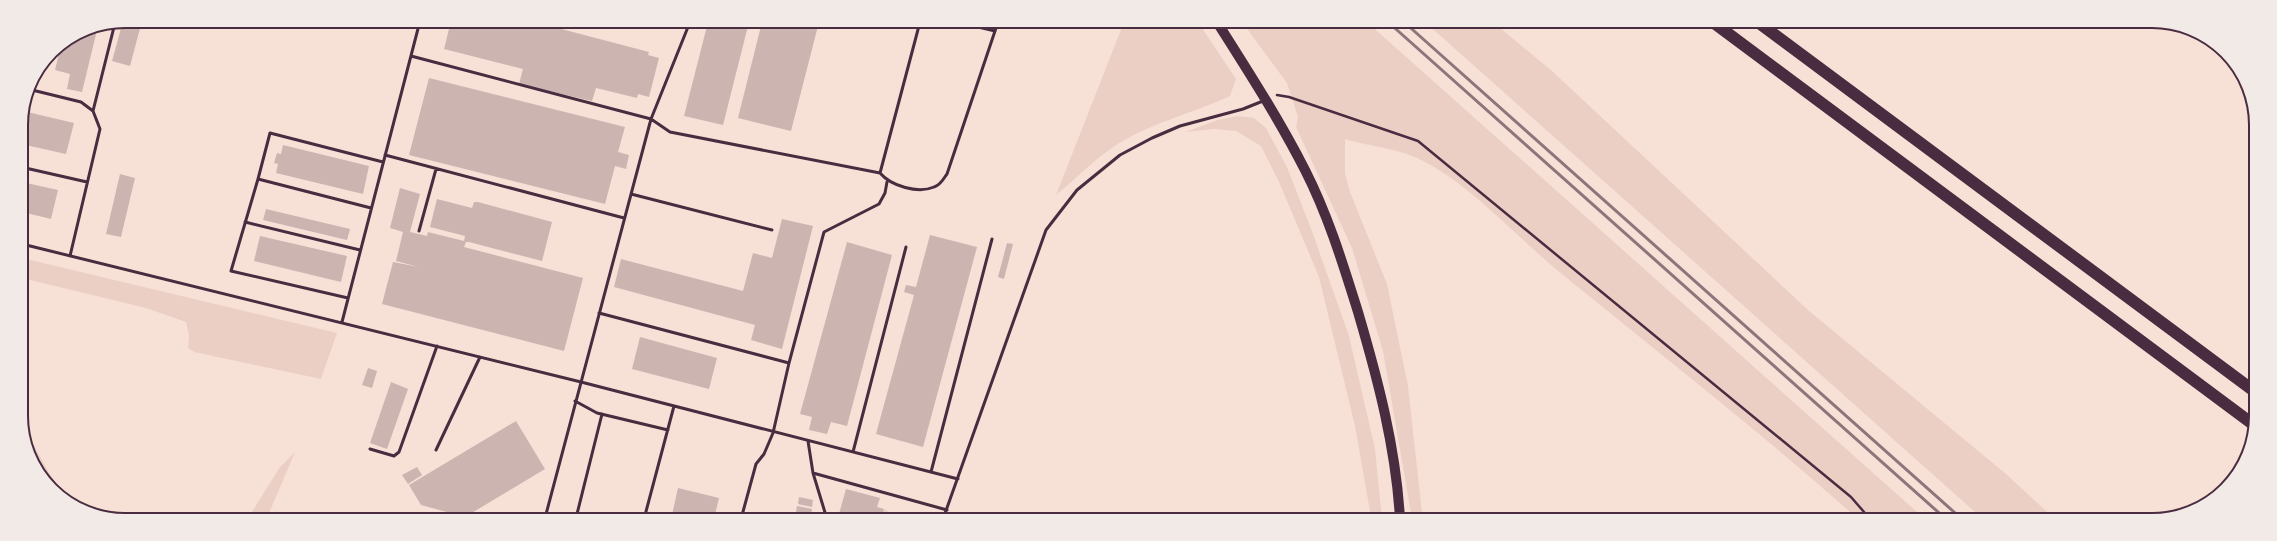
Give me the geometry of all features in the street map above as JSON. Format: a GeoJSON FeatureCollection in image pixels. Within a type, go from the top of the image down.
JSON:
{"type":"FeatureCollection","features":[{"type":"Feature","properties":{"kind":"highway"},"geometry":{"type":"LineString","coordinates":[[1722,28],[2249,421]]}},
{"type":"Feature","properties":{"kind":"highway"},"geometry":{"type":"LineString","coordinates":[[1766,28],[2249,387]]}},
{"type":"Feature","properties":{"kind":"main road"},"geometry":{"type":"LineString","coordinates":[[1221,28],[1266,99],[1306,171],[1339,250],[1373,364],[1390,437],[1399,513]]}},
{"type":"Feature","properties":{"kind":"lane"},"geometry":{"type":"LineString","coordinates":[[342,322],[418,28]]}},
{"type":"Feature","properties":{"kind":"lane"},"geometry":{"type":"LineString","coordinates":[[546,513],[651,119],[688,28]]}},
{"type":"Feature","properties":{"kind":"lane"},"geometry":{"type":"LineString","coordinates":[[880,173],[918,28]]}},
{"type":"Feature","properties":{"kind":"lane"},"geometry":{"type":"LineString","coordinates":[[982,28],[995,31]]}},
{"type":"Feature","properties":{"kind":"lane"},"geometry":{"type":"LineString","coordinates":[[411,56],[651,119],[670,132],[880,173],[887,182],[919,190],[935,187],[941,183],[947,174],[996,28]]}},
{"type":"Feature","properties":{"kind":"lane"},"geometry":{"type":"LineString","coordinates":[[93,111],[113,29]]}},
{"type":"Feature","properties":{"kind":"lane"},"geometry":{"type":"LineString","coordinates":[[34,90],[81,102],[93,111],[100,130],[70,256]]}},
{"type":"Feature","properties":{"kind":"lane"},"geometry":{"type":"LineString","coordinates":[[946,513],[1046,230],[1077,190],[1120,155],[1152,138],[1180,126],[1243,109],[1266,99]]}},
{"type":"Feature","properties":{"kind":"lane"},"geometry":{"type":"LineString","coordinates":[[348,298],[230,271],[258,180],[270,133],[383,162]]}},
{"type":"Feature","properties":{"kind":"lane"},"geometry":{"type":"LineString","coordinates":[[385,155],[624,218]]}},
{"type":"Feature","properties":{"kind":"lane"},"geometry":{"type":"LineString","coordinates":[[28,168],[87,182]]}},
{"type":"Feature","properties":{"kind":"lane"},"geometry":{"type":"LineString","coordinates":[[419,231],[436,169]]}},
{"type":"Feature","properties":{"kind":"lane"},"geometry":{"type":"LineString","coordinates":[[258,180],[371,208]]}},
{"type":"Feature","properties":{"kind":"lane"},"geometry":{"type":"LineString","coordinates":[[743,513],[756,464],[764,454],[773,433],[789,363],[824,232],[879,204],[885,193],[887,182]]}},
{"type":"Feature","properties":{"kind":"lane"},"geometry":{"type":"LineString","coordinates":[[630,194],[772,230]]}},
{"type":"Feature","properties":{"kind":"lane"},"geometry":{"type":"LineString","coordinates":[[245,222],[360,250]]}},
{"type":"Feature","properties":{"kind":"lane"},"geometry":{"type":"LineString","coordinates":[[931,472],[992,239]]}},
{"type":"Feature","properties":{"kind":"lane"},"geometry":{"type":"LineString","coordinates":[[28,246],[581,382],[773,433],[958,479]]}},
{"type":"Feature","properties":{"kind":"lane"},"geometry":{"type":"LineString","coordinates":[[853,452],[906,247]]}},
{"type":"Feature","properties":{"kind":"lane"},"geometry":{"type":"LineString","coordinates":[[599,313],[789,363]]}},
{"type":"Feature","properties":{"kind":"lane"},"geometry":{"type":"LineString","coordinates":[[370,449],[394,456],[399,452],[437,346]]}},
{"type":"Feature","properties":{"kind":"lane"},"geometry":{"type":"LineString","coordinates":[[436,450],[480,357]]}},
{"type":"Feature","properties":{"kind":"lane"},"geometry":{"type":"LineString","coordinates":[[575,402],[602,414],[668,430]]}},
{"type":"Feature","properties":{"kind":"lane"},"geometry":{"type":"LineString","coordinates":[[645,513],[674,406]]}},
{"type":"Feature","properties":{"kind":"lane"},"geometry":{"type":"LineString","coordinates":[[577,513],[602,414]]}},
{"type":"Feature","properties":{"kind":"lane"},"geometry":{"type":"LineString","coordinates":[[808,442],[813,473],[826,513]]}},
{"type":"Feature","properties":{"kind":"lane"},"geometry":{"type":"LineString","coordinates":[[813,473],[947,510]]}},
{"type":"Feature","properties":{"kind":"path"},"geometry":{"type":"LineString","coordinates":[[1266,99],[1280,94],[1289,96],[1418,141],[1851,497],[1865,513]]}},
{"type":"Feature","properties":{"kind":"shaded area"},"geometry":{"type":"Polygon","coordinates":[[[1122,28],[1202,28],[1236,79],[1230,96],[1155,125],[1126,139],[1097,159],[1056,195],[1122,28]]]}},
{"type":"Feature","properties":{"kind":"shaded area"},"geometry":{"type":"Polygon","coordinates":[[[1246,28],[1374,28],[1918,513],[1850,513],[1741,419],[1557,270],[1461,185],[1427,163],[1408,154],[1345,139],[1345,173],[1350,192],[1387,284],[1408,386],[1422,513],[1411,513],[1383,351],[1352,248],[1296,127],[1298,117],[1287,83],[1246,28]]]}},
{"type":"Feature","properties":{"kind":"shaded area"},"geometry":{"type":"Polygon","coordinates":[[[1432,28],[1500,28],[1552,71],[1808,310],[2006,474],[2048,513],[1976,513],[1432,28]]]}},
{"type":"Feature","properties":{"kind":"shaded area"},"geometry":{"type":"Polygon","coordinates":[[[1237,116],[1254,118],[1266,128],[1287,167],[1313,234],[1349,336],[1375,449],[1381,513],[1370,513],[1355,426],[1319,277],[1279,182],[1261,146],[1236,131],[1214,129],[1185,132],[1218,120],[1237,116]]]}},
{"type":"Feature","properties":{"kind":"shaded area"},"geometry":{"type":"Polygon","coordinates":[[[28,259],[337,333],[321,379],[194,352],[188,348],[189,335],[186,322],[146,308],[28,279],[28,259]]]}},
{"type":"Feature","properties":{"kind":"shaded area"},"geometry":{"type":"Polygon","coordinates":[[[31,440],[56,485],[41,464],[35,453],[31,440]]]}},
{"type":"Feature","properties":{"kind":"shaded area"},"geometry":{"type":"Polygon","coordinates":[[[295,452],[269,513],[251,513],[280,467],[295,452]]]}},
{"type":"Feature","properties":{"kind":"shaded area"},"geometry":{"type":"Polygon","coordinates":[[[884,509],[892,513],[883,513],[884,509]]]}},
{"type":"Feature","properties":{"kind":"building"},"geometry":{"type":"Polygon","coordinates":[[[121,28],[140,28],[130,66],[112,61],[121,28]]]}},
{"type":"Feature","properties":{"kind":"building"},"geometry":{"type":"Polygon","coordinates":[[[449,28],[558,28],[649,52],[648,55],[659,58],[649,97],[638,94],[637,98],[596,88],[592,101],[519,84],[523,69],[444,49],[449,28]]]}},
{"type":"Feature","properties":{"kind":"building"},"geometry":{"type":"Polygon","coordinates":[[[706,28],[747,28],[723,125],[684,116],[706,28]]]}},
{"type":"Feature","properties":{"kind":"building"},"geometry":{"type":"Polygon","coordinates":[[[760,28],[817,28],[791,131],[738,118],[760,28]]]}},
{"type":"Feature","properties":{"kind":"building"},"geometry":{"type":"Polygon","coordinates":[[[96,32],[82,92],[67,89],[70,74],[55,70],[59,54],[71,44],[96,32]]]}},
{"type":"Feature","properties":{"kind":"building"},"geometry":{"type":"Polygon","coordinates":[[[429,78],[625,127],[618,152],[629,155],[626,169],[615,166],[605,204],[409,155],[429,78]]]}},
{"type":"Feature","properties":{"kind":"building"},"geometry":{"type":"Polygon","coordinates":[[[29,112],[74,123],[66,154],[28,146],[29,112]]]}},
{"type":"Feature","properties":{"kind":"building"},"geometry":{"type":"Polygon","coordinates":[[[283,145],[369,166],[363,194],[276,173],[278,164],[274,163],[277,153],[281,154],[283,145]]]}},
{"type":"Feature","properties":{"kind":"building"},"geometry":{"type":"Polygon","coordinates":[[[120,174],[135,178],[121,237],[106,234],[120,174]]]}},
{"type":"Feature","properties":{"kind":"building"},"geometry":{"type":"Polygon","coordinates":[[[28,183],[58,190],[51,219],[28,213],[28,183]]]}},
{"type":"Feature","properties":{"kind":"building"},"geometry":{"type":"Polygon","coordinates":[[[400,188],[420,194],[410,232],[427,236],[428,232],[464,241],[465,236],[430,227],[437,199],[472,208],[474,202],[478,202],[552,222],[542,261],[469,242],[466,242],[464,247],[583,278],[564,351],[382,304],[393,262],[419,267],[396,261],[403,232],[390,228],[400,188]]]}},
{"type":"Feature","properties":{"kind":"building"},"geometry":{"type":"Polygon","coordinates":[[[266,209],[350,229],[347,240],[263,220],[266,209]]]}},
{"type":"Feature","properties":{"kind":"building"},"geometry":{"type":"Polygon","coordinates":[[[782,219],[813,226],[782,349],[751,340],[755,325],[614,287],[621,259],[743,291],[753,253],[772,258],[782,219]]]}},
{"type":"Feature","properties":{"kind":"building"},"geometry":{"type":"Polygon","coordinates":[[[930,235],[977,247],[923,447],[876,434],[914,295],[904,292],[906,285],[916,287],[930,235]]]}},
{"type":"Feature","properties":{"kind":"building"},"geometry":{"type":"Polygon","coordinates":[[[260,236],[347,256],[341,282],[254,261],[260,236]]]}},
{"type":"Feature","properties":{"kind":"building"},"geometry":{"type":"Polygon","coordinates":[[[847,242],[892,255],[847,426],[831,422],[827,434],[809,430],[812,417],[800,414],[847,242]]]}},
{"type":"Feature","properties":{"kind":"building"},"geometry":{"type":"Polygon","coordinates":[[[1007,243],[1013,244],[1004,279],[998,277],[1007,243]]]}},
{"type":"Feature","properties":{"kind":"building"},"geometry":{"type":"Polygon","coordinates":[[[640,337],[717,358],[709,389],[632,369],[640,337]]]}},
{"type":"Feature","properties":{"kind":"building"},"geometry":{"type":"Polygon","coordinates":[[[368,368],[377,371],[372,388],[362,385],[368,368]]]}},
{"type":"Feature","properties":{"kind":"building"},"geometry":{"type":"Polygon","coordinates":[[[391,382],[408,389],[387,449],[370,443],[391,382]]]}},
{"type":"Feature","properties":{"kind":"building"},"geometry":{"type":"Polygon","coordinates":[[[516,421],[545,469],[472,513],[450,513],[421,505],[409,485],[516,421]]]}},
{"type":"Feature","properties":{"kind":"building"},"geometry":{"type":"Polygon","coordinates":[[[417,467],[422,475],[408,484],[402,475],[417,467]]]}},
{"type":"Feature","properties":{"kind":"building"},"geometry":{"type":"Polygon","coordinates":[[[678,488],[719,498],[715,513],[672,513],[678,488]]]}},
{"type":"Feature","properties":{"kind":"building"},"geometry":{"type":"Polygon","coordinates":[[[846,489],[880,498],[877,507],[884,509],[883,513],[839,513],[846,489]]]}},
{"type":"Feature","properties":{"kind":"building"},"geometry":{"type":"Polygon","coordinates":[[[799,497],[813,500],[812,507],[798,504],[799,497]]]}},
{"type":"Feature","properties":{"kind":"building"},"geometry":{"type":"Polygon","coordinates":[[[797,506],[812,509],[811,513],[796,512],[797,506]]]}},
{"type":"Feature","properties":{"kind":"railway"},"geometry":{"type":"LineString","coordinates":[[1395,28],[1939,513]]}},
{"type":"Feature","properties":{"kind":"railway"},"geometry":{"type":"LineString","coordinates":[[1411,28],[1955,513]]}}]}
